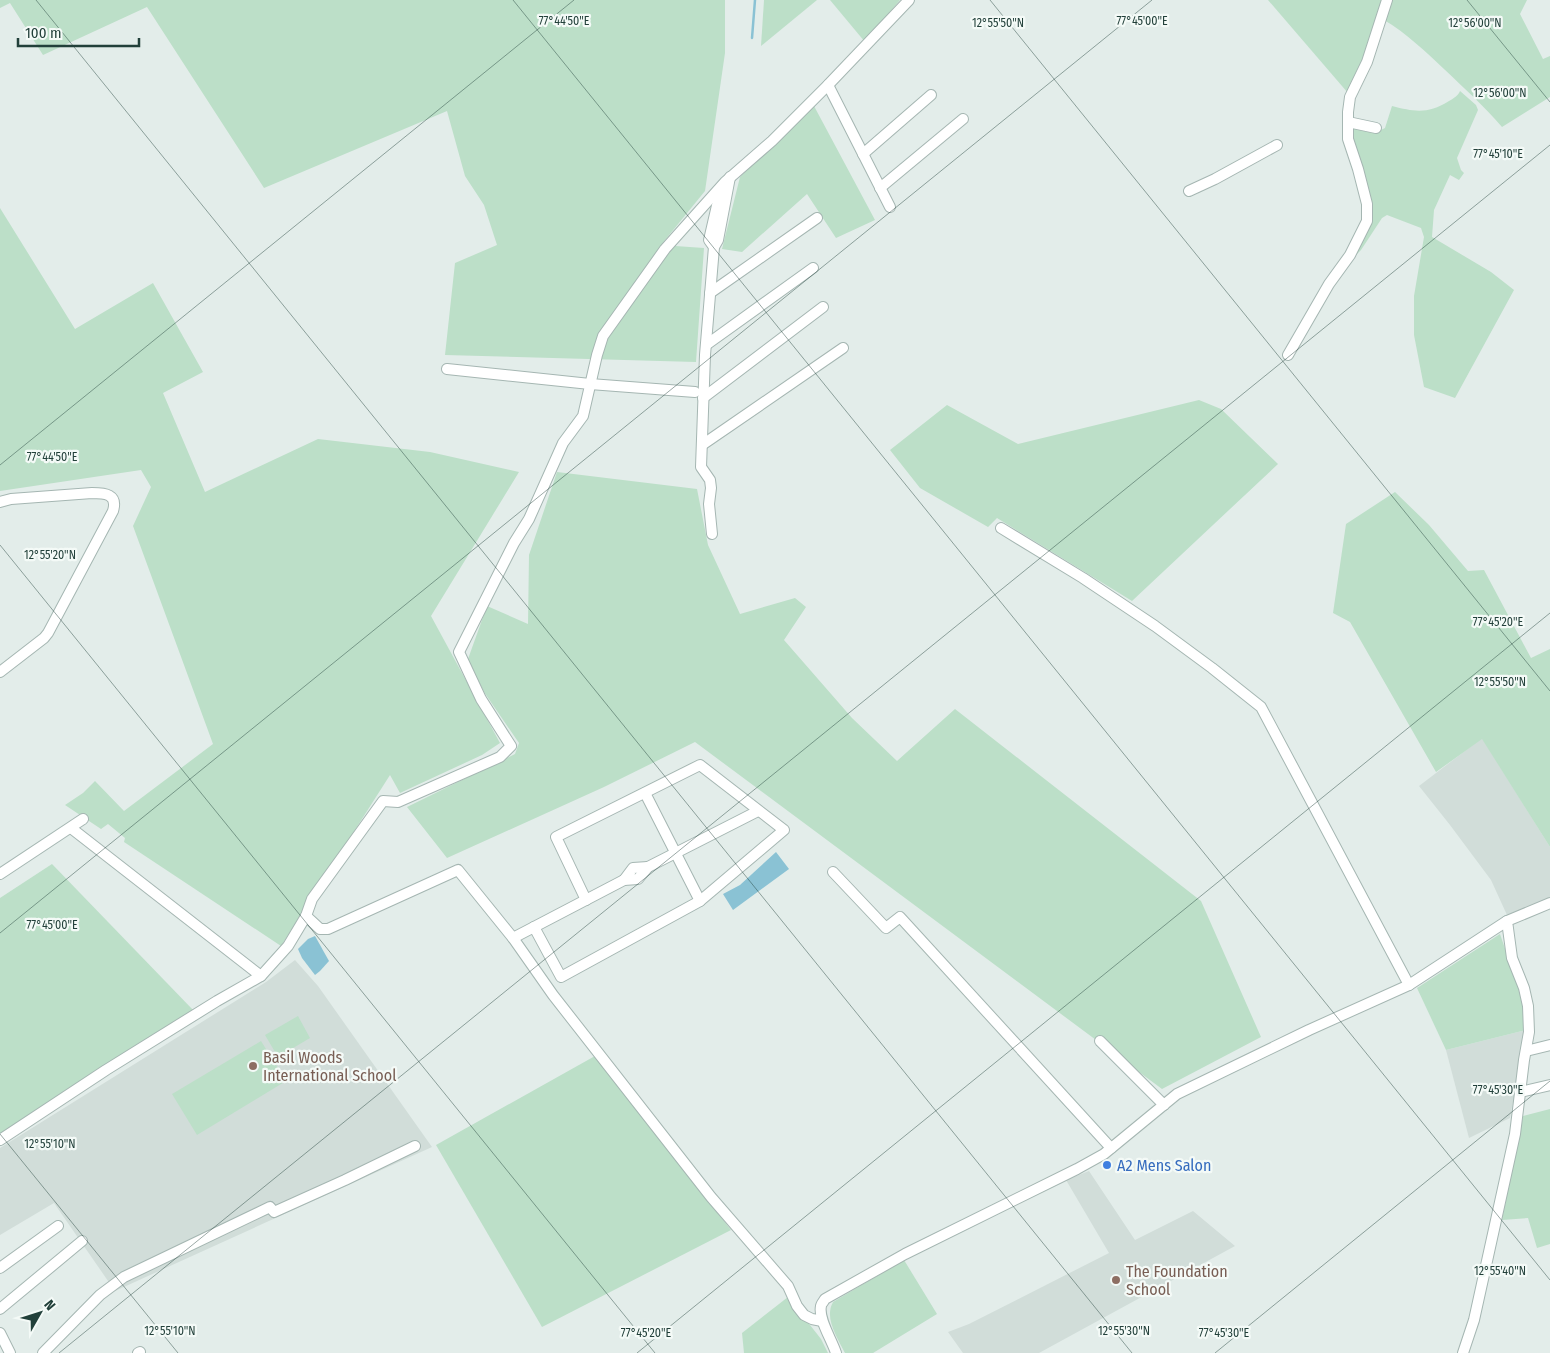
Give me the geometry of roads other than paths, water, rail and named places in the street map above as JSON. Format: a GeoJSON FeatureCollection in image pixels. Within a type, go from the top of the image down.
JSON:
{"type":"FeatureCollection","features":[{"type":"Feature","properties":{"kind":"street"},"geometry":{"type":"LineString","coordinates":[[0,1140],[106,1070],[261,976],[288,946],[306,916],[312,899],[383,801],[398,802],[500,757],[511,746],[481,699],[459,652],[514,544],[529,519],[563,443],[583,416],[596,355],[603,336],[665,249],[730,176],[772,141],[909,0]]}},
{"type":"Feature","properties":{"kind":"street"},"geometry":{"type":"LineString","coordinates":[[1288,354],[1329,284],[1350,255],[1367,221],[1367,204],[1348,138],[1350,97],[1367,62],[1387,0]]}},
{"type":"Feature","properties":{"kind":"street"},"geometry":{"type":"LineString","coordinates":[[828,85],[890,207]]}},
{"type":"Feature","properties":{"kind":"street"},"geometry":{"type":"LineString","coordinates":[[863,154],[931,96]]}},
{"type":"Feature","properties":{"kind":"street"},"geometry":{"type":"LineString","coordinates":[[880,188],[963,119]]}},
{"type":"Feature","properties":{"kind":"street"},"geometry":{"type":"LineString","coordinates":[[1348,122],[1376,128]]}},
{"type":"Feature","properties":{"kind":"street"},"geometry":{"type":"LineString","coordinates":[[1189,191],[1215,179],[1277,144]]}},
{"type":"Feature","properties":{"kind":"street"},"geometry":{"type":"LineString","coordinates":[[712,534],[709,504],[710,480],[701,467],[702,445],[699,395],[706,345],[714,247],[718,240],[730,176]]}},
{"type":"Feature","properties":{"kind":"street"},"geometry":{"type":"LineString","coordinates":[[714,247],[709,240],[722,185]]}},
{"type":"Feature","properties":{"kind":"street"},"geometry":{"type":"LineString","coordinates":[[710,293],[817,218]]}},
{"type":"Feature","properties":{"kind":"street"},"geometry":{"type":"LineString","coordinates":[[706,345],[813,268]]}},
{"type":"Feature","properties":{"kind":"street"},"geometry":{"type":"LineString","coordinates":[[447,369],[699,395],[823,307]]}},
{"type":"Feature","properties":{"kind":"street"},"geometry":{"type":"LineString","coordinates":[[702,445],[843,348]]}},
{"type":"Feature","properties":{"kind":"street"},"geometry":{"type":"LineString","coordinates":[[0,502],[11,499],[92,492],[105,493],[113,499],[115,504],[48,633],[0,672]]}},
{"type":"Feature","properties":{"kind":"street"},"geometry":{"type":"LineString","coordinates":[[1001,528],[1083,578],[1155,626],[1261,707],[1409,985]]}},
{"type":"Feature","properties":{"kind":"street"},"geometry":{"type":"LineString","coordinates":[[534,927],[561,977],[700,902],[784,830],[700,765],[556,836],[586,900]]}},
{"type":"Feature","properties":{"kind":"street"},"geometry":{"type":"LineString","coordinates":[[645,792],[700,902]]}},
{"type":"Feature","properties":{"kind":"street"},"geometry":{"type":"LineString","coordinates":[[513,938],[624,880],[638,879],[648,867],[758,810]]}},
{"type":"Feature","properties":{"kind":"street"},"geometry":{"type":"LineString","coordinates":[[0,874],[83,819]]}},
{"type":"Feature","properties":{"kind":"street"},"geometry":{"type":"LineString","coordinates":[[71,828],[261,976]]}},
{"type":"Feature","properties":{"kind":"street"},"geometry":{"type":"LineString","coordinates":[[306,916],[320,929],[328,929],[458,870],[513,938],[553,995],[711,1197],[788,1286],[797,1306],[804,1315],[822,1322]]}},
{"type":"Feature","properties":{"kind":"street"},"geometry":{"type":"LineString","coordinates":[[833,872],[886,928],[900,917],[1111,1148]]}},
{"type":"Feature","properties":{"kind":"street"},"geometry":{"type":"LineString","coordinates":[[836,1353],[822,1322],[821,1307],[825,1299],[905,1254],[1104,1154],[1177,1094],[1308,1030],[1409,985],[1507,921],[1550,903]]}},
{"type":"Feature","properties":{"kind":"street"},"geometry":{"type":"LineString","coordinates":[[1463,1353],[1474,1320],[1515,1134],[1524,1060],[1530,1032],[1528,1006],[1524,988],[1512,958],[1507,921]]}},
{"type":"Feature","properties":{"kind":"street"},"geometry":{"type":"LineString","coordinates":[[1100,1041],[1164,1105]]}},
{"type":"Feature","properties":{"kind":"street"},"geometry":{"type":"LineString","coordinates":[[1526,1051],[1550,1045]]}},
{"type":"Feature","properties":{"kind":"street"},"geometry":{"type":"LineString","coordinates":[[1520,1092],[1550,1085]]}},
{"type":"Feature","properties":{"kind":"street"},"geometry":{"type":"LineString","coordinates":[[43,1353],[100,1295],[124,1277],[270,1207],[274,1212],[415,1146]]}},
{"type":"Feature","properties":{"kind":"street"},"geometry":{"type":"LineString","coordinates":[[0,1268],[58,1226]]}},
{"type":"Feature","properties":{"kind":"street"},"geometry":{"type":"LineString","coordinates":[[0,1309],[82,1241]]}},
{"type":"Feature","properties":{"kind":"street"},"geometry":{"type":"LineString","coordinates":[[0,1335],[10,1353]]}},
{"type":"Feature","properties":{"kind":"water"},"geometry":{"type":"Polygon","coordinates":[[[776,852],[789,869],[733,910],[723,894],[740,885],[776,852]]]}},
{"type":"Feature","properties":{"kind":"water"},"geometry":{"type":"Polygon","coordinates":[[[315,936],[329,961],[315,975],[302,958],[298,949],[308,939],[315,936]]]}},
{"type":"Feature","properties":{"kind":"waterway"},"geometry":{"type":"LineString","coordinates":[[752,38],[755,0]]}},
{"type":"Feature","properties":{"kind":"place","name":"Basil Woods International School"},"geometry":{"type":"Point","coordinates":[253,1066]}},
{"type":"Feature","properties":{"kind":"place","name":"A2 Mens Salon"},"geometry":{"type":"Point","coordinates":[1107,1165]}},
{"type":"Feature","properties":{"kind":"place","name":"The Foundation School"},"geometry":{"type":"Point","coordinates":[1116,1280]}}]}
